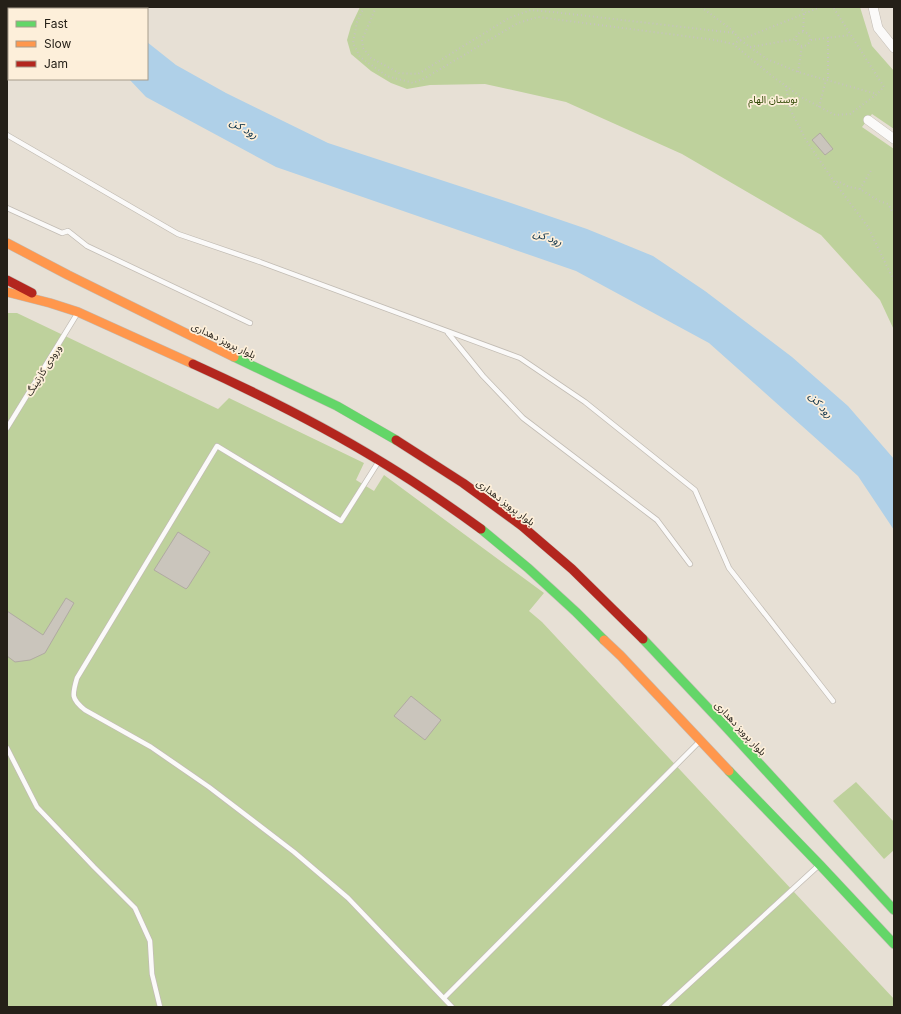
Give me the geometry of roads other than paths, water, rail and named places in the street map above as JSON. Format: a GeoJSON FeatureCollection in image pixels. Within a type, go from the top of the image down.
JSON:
{"type":"FeatureCollection","features":[{"type":"Feature","properties":{"kind":"main road","name":"بلوار پرویز دهداری"},"geometry":{"type":"LineString","coordinates":[[7,243],[188,335],[337,406],[396,440],[463,483],[522,526],[572,568],[646,642],[894,910]]}},
{"type":"Feature","properties":{"kind":"main road"},"geometry":{"type":"LineString","coordinates":[[7,280],[50,303]]}},
{"type":"Feature","properties":{"kind":"main road"},"geometry":{"type":"LineString","coordinates":[[7,292],[78,312],[252,391],[316,424],[379,460],[431,493],[481,529],[528,568],[621,656],[894,944]]}},
{"type":"Feature","properties":{"kind":"street"},"geometry":{"type":"LineString","coordinates":[[873,7],[878,28],[894,48]]}},
{"type":"Feature","properties":{"kind":"street"},"geometry":{"type":"LineString","coordinates":[[868,120],[894,139]]}},
{"type":"Feature","properties":{"kind":"lane"},"geometry":{"type":"LineString","coordinates":[[7,135],[178,234],[268,265],[520,358],[585,402],[695,490],[729,568],[833,701]]}},
{"type":"Feature","properties":{"kind":"lane"},"geometry":{"type":"LineString","coordinates":[[7,208],[62,233],[68,231],[87,246],[250,323]]}},
{"type":"Feature","properties":{"kind":"lane","name":"ورودی کارتینگ"},"geometry":{"type":"LineString","coordinates":[[7,428],[78,312]]}},
{"type":"Feature","properties":{"kind":"lane"},"geometry":{"type":"LineString","coordinates":[[447,331],[483,376],[523,418],[657,520],[690,564]]}},
{"type":"Feature","properties":{"kind":"lane"},"geometry":{"type":"LineString","coordinates":[[379,460],[341,521],[217,446],[77,678],[73,691],[76,703],[85,710],[157,751],[209,787],[294,852],[348,898],[452,1007]]}},
{"type":"Feature","properties":{"kind":"lane"},"geometry":{"type":"LineString","coordinates":[[444,998],[700,741]]}},
{"type":"Feature","properties":{"kind":"lane"},"geometry":{"type":"LineString","coordinates":[[7,748],[37,807],[135,908],[150,941],[152,974],[160,1007]]}},
{"type":"Feature","properties":{"kind":"lane"},"geometry":{"type":"LineString","coordinates":[[664,1007],[820,865]]}},
{"type":"Feature","properties":{"kind":"water","name":"رود کن"},"geometry":{"type":"Polygon","coordinates":[[[148,43],[176,65],[226,93],[328,143],[587,229],[653,256],[705,291],[792,357],[848,406],[894,459],[894,530],[858,476],[709,343],[576,271],[276,167],[146,97],[130,80],[148,80],[148,43]]]}},
{"type":"Feature","properties":{"kind":"park label","name":"بوستان الهام"},"geometry":{"type":"Point","coordinates":[773,99]}}]}
